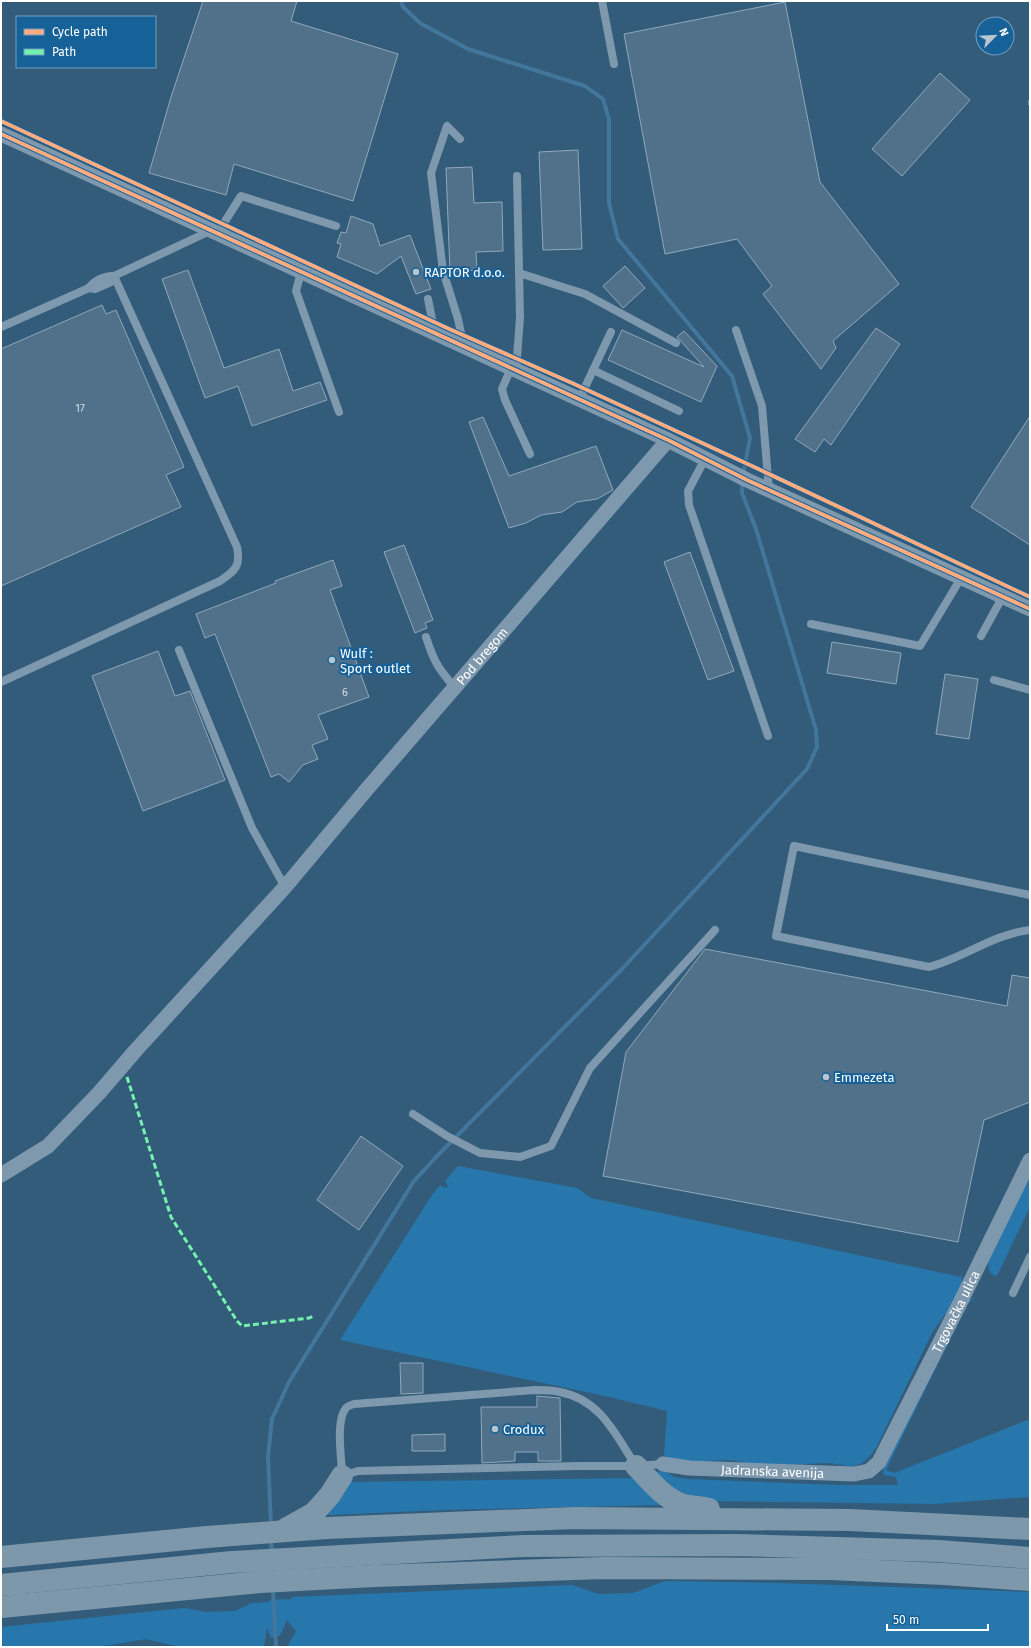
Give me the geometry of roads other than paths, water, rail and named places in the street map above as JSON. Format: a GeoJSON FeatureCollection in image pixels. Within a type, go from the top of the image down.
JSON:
{"type":"FeatureCollection","features":[{"type":"Feature","properties":{"kind":"highway"},"geometry":{"type":"LineString","coordinates":[[636,1466],[665,1495],[674,1501],[743,1519]]}},
{"type":"Feature","properties":{"kind":"highway"},"geometry":{"type":"LineString","coordinates":[[281,1532],[314,1513],[330,1495],[342,1476]]}},
{"type":"Feature","properties":{"kind":"highway"},"geometry":{"type":"LineString","coordinates":[[1,1557],[281,1532],[574,1518],[850,1520],[1030,1529]]}},
{"type":"Feature","properties":{"kind":"highway"},"geometry":{"type":"LineString","coordinates":[[1,1585],[257,1560],[523,1546],[736,1545],[938,1551],[1030,1558]]}},
{"type":"Feature","properties":{"kind":"highway"},"geometry":{"type":"LineString","coordinates":[[1,1607],[260,1582],[375,1576],[604,1568],[831,1570],[944,1574],[1030,1580]]}},
{"type":"Feature","properties":{"kind":"street"},"geometry":{"type":"LineString","coordinates":[[1,134],[668,440],[747,480],[1030,609]]}},
{"type":"Feature","properties":{"kind":"street","name":"Pod bregom"},"geometry":{"type":"LineString","coordinates":[[1,1175],[48,1146],[64,1131],[285,887],[668,440]]}},
{"type":"Feature","properties":{"kind":"street","name":"Trgovačka ulica"},"geometry":{"type":"LineString","coordinates":[[879,1462],[959,1305],[1030,1160]]}},
{"type":"Feature","properties":{"kind":"street","name":"Jadranska avenija"},"geometry":{"type":"LineString","coordinates":[[663,1464],[689,1468],[854,1474],[868,1471],[879,1462]]}},
{"type":"Feature","properties":{"kind":"lane"},"geometry":{"type":"LineString","coordinates":[[603,1],[614,64]]}},
{"type":"Feature","properties":{"kind":"lane"},"geometry":{"type":"LineString","coordinates":[[460,139],[447,126],[431,173],[443,271],[458,319],[464,347]]}},
{"type":"Feature","properties":{"kind":"lane"},"geometry":{"type":"LineString","coordinates":[[517,176],[520,317],[513,370],[502,390],[505,400],[530,454]]}},
{"type":"Feature","properties":{"kind":"lane"},"geometry":{"type":"LineString","coordinates":[[1,327],[89,288],[94,290],[111,282],[114,276],[214,232],[241,196],[336,226]]}},
{"type":"Feature","properties":{"kind":"lane"},"geometry":{"type":"LineString","coordinates":[[302,272],[296,291],[339,412]]}},
{"type":"Feature","properties":{"kind":"lane"},"geometry":{"type":"LineString","coordinates":[[519,273],[585,294],[676,343]]}},
{"type":"Feature","properties":{"kind":"lane"},"geometry":{"type":"LineString","coordinates":[[1,682],[220,580],[232,573],[237,566],[239,556],[237,547],[114,276]]}},
{"type":"Feature","properties":{"kind":"lane"},"geometry":{"type":"LineString","coordinates":[[428,299],[435,334]]}},
{"type":"Feature","properties":{"kind":"lane"},"geometry":{"type":"LineString","coordinates":[[736,330],[762,406],[769,490]]}},
{"type":"Feature","properties":{"kind":"lane"},"geometry":{"type":"LineString","coordinates":[[579,400],[611,332]]}},
{"type":"Feature","properties":{"kind":"lane"},"geometry":{"type":"LineString","coordinates":[[593,370],[679,411]]}},
{"type":"Feature","properties":{"kind":"lane"},"geometry":{"type":"LineString","coordinates":[[704,459],[688,491],[690,505],[768,736]]}},
{"type":"Feature","properties":{"kind":"lane"},"geometry":{"type":"LineString","coordinates":[[811,624],[920,646],[962,578]]}},
{"type":"Feature","properties":{"kind":"lane"},"geometry":{"type":"LineString","coordinates":[[981,636],[1003,596]]}},
{"type":"Feature","properties":{"kind":"lane"},"geometry":{"type":"LineString","coordinates":[[426,637],[433,659],[439,670],[455,688]]}},
{"type":"Feature","properties":{"kind":"lane"},"geometry":{"type":"LineString","coordinates":[[179,650],[252,828],[285,887]]}},
{"type":"Feature","properties":{"kind":"lane"},"geometry":{"type":"LineString","coordinates":[[994,680],[1030,690]]}},
{"type":"Feature","properties":{"kind":"lane"},"geometry":{"type":"LineString","coordinates":[[1030,895],[794,846],[776,936],[929,967],[946,963],[984,943],[1030,930]]}},
{"type":"Feature","properties":{"kind":"lane"},"geometry":{"type":"LineString","coordinates":[[413,1114],[447,1136],[480,1153],[520,1158],[551,1146],[590,1068],[714,930]]}},
{"type":"Feature","properties":{"kind":"lane"},"geometry":{"type":"LineString","coordinates":[[1013,1293],[1030,1257]]}},
{"type":"Feature","properties":{"kind":"lane"},"geometry":{"type":"LineString","coordinates":[[636,1466],[602,1415],[591,1404],[560,1391],[535,1390],[354,1404],[347,1407],[340,1424],[342,1476],[358,1471],[636,1466],[663,1464]]}},
{"type":"Feature","properties":{"kind":"waterway"},"geometry":{"type":"LineString","coordinates":[[401,1],[403,7],[420,23],[468,49],[585,86],[603,99],[609,119],[609,203],[618,239],[732,376],[750,438],[743,475]]}},
{"type":"Feature","properties":{"kind":"waterway"},"geometry":{"type":"LineString","coordinates":[[271,1526],[268,1457],[272,1419],[289,1382],[414,1181],[622,969],[807,769],[817,747],[816,730],[756,529],[742,493],[742,481]]}},
{"type":"Feature","properties":{"kind":"waterway"},"geometry":{"type":"LineString","coordinates":[[271,1539],[272,1554]]}},
{"type":"Feature","properties":{"kind":"waterway"},"geometry":{"type":"LineString","coordinates":[[273,1589],[276,1647]]}},
{"type":"Feature","properties":{"kind":"place","name":"RAPTOR d.o.o."},"geometry":{"type":"Point","coordinates":[416,272]}},
{"type":"Feature","properties":{"kind":"place","name":"Wulf : Sport outlet"},"geometry":{"type":"Point","coordinates":[332,660]}},
{"type":"Feature","properties":{"kind":"place","name":"Emmezeta"},"geometry":{"type":"Point","coordinates":[826,1077]}},
{"type":"Feature","properties":{"kind":"place","name":"Crodux"},"geometry":{"type":"Point","coordinates":[495,1429]}}]}
